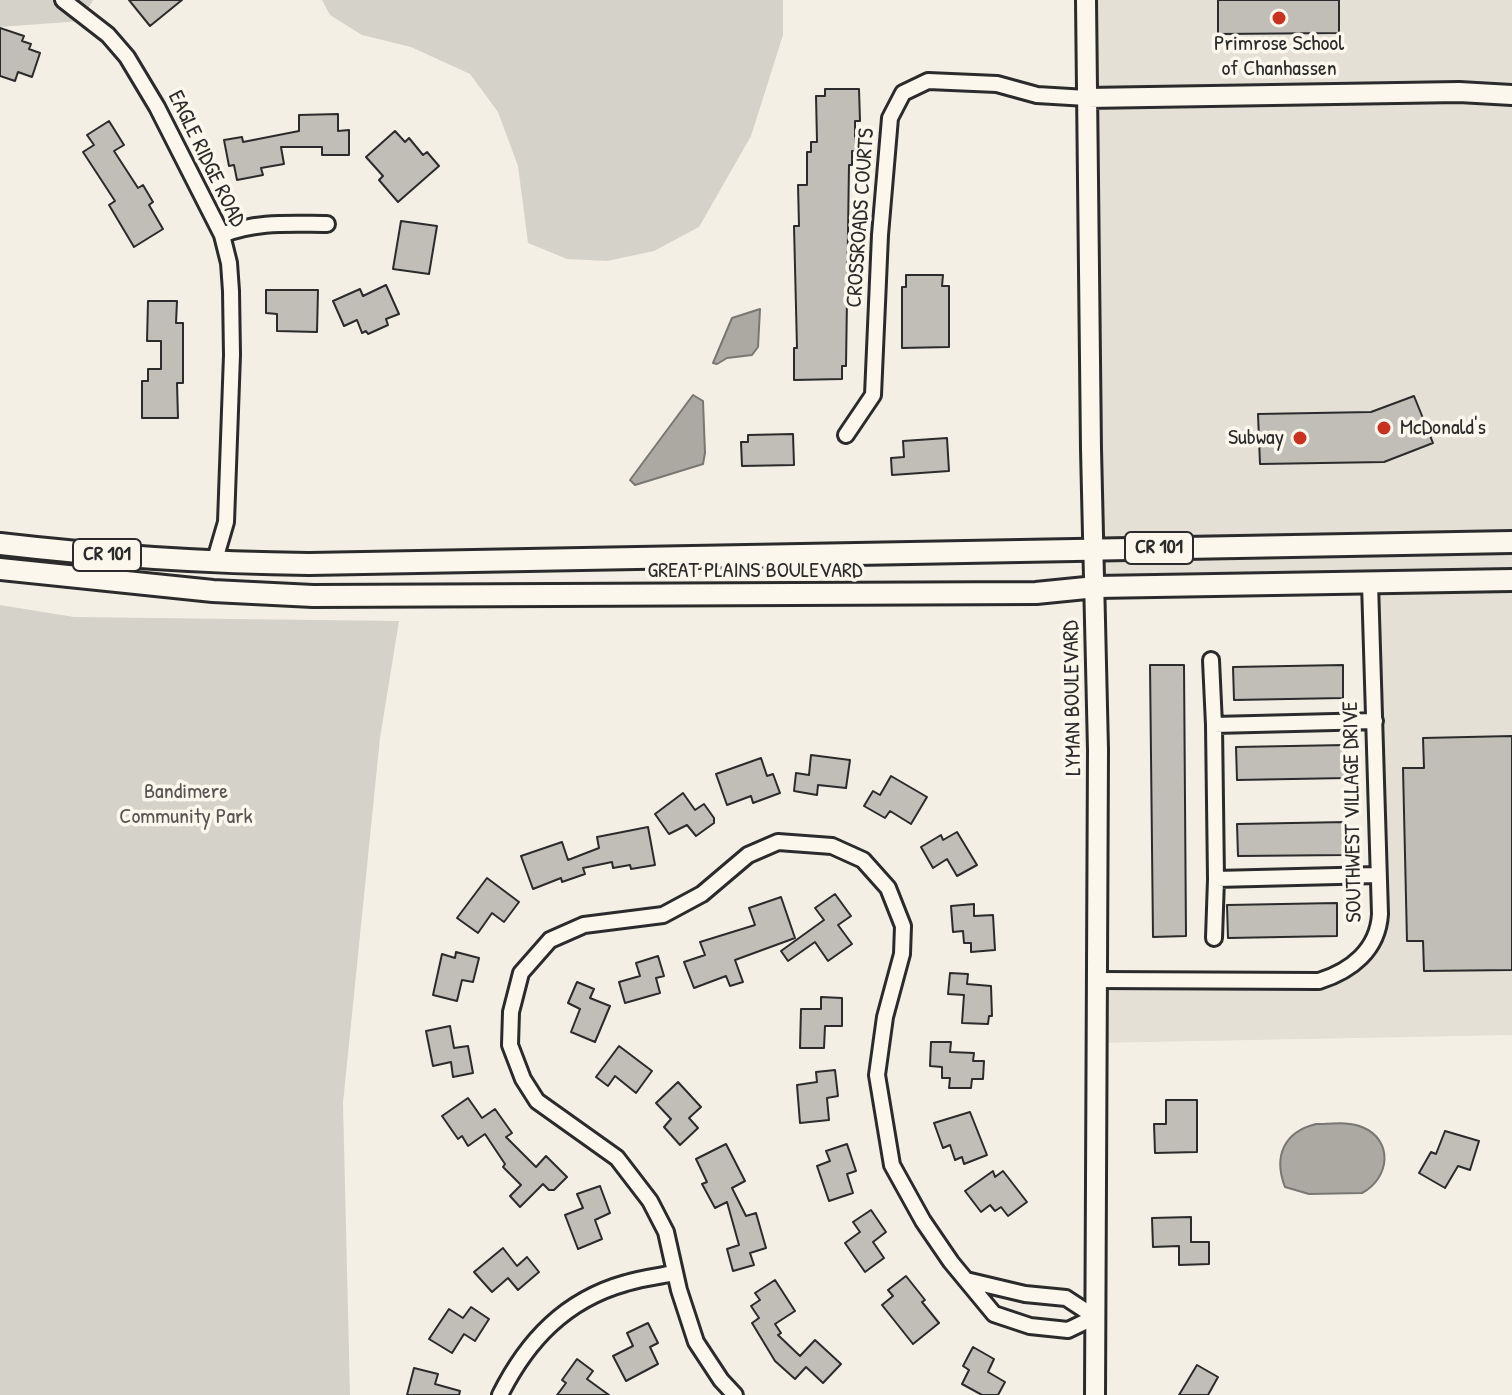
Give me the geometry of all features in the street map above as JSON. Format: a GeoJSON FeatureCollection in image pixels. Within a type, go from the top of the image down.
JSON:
{"type":"FeatureCollection","features":[{"type":"Feature","properties":{"kind":"main road","name":"GREAT PLAINS BOULEVARD"},"geometry":{"type":"LineString","coordinates":[[0,544],[71,553],[214,563],[309,564],[1512,542]]}},
{"type":"Feature","properties":{"kind":"main road","name":"GREAT PLAINS BOULEVARD"},"geometry":{"type":"LineString","coordinates":[[0,569],[213,591],[313,596],[1036,593],[1096,587],[1512,580]]}},
{"type":"Feature","properties":{"kind":"street","name":"EAGLE RIDGE ROAD"},"geometry":{"type":"LineString","coordinates":[[63,0],[108,35],[127,57],[157,107],[222,235],[229,263],[232,355],[226,522],[214,563]]}},
{"type":"Feature","properties":{"kind":"street","name":"LYMAN BOULEVARD"},"geometry":{"type":"LineString","coordinates":[[1086,0],[1096,587],[1095,1395]]}},
{"type":"Feature","properties":{"kind":"street","name":"CROSSROADS COURTS"},"geometry":{"type":"LineString","coordinates":[[846,435],[873,395],[880,235],[890,118],[903,93],[928,81],[997,84],[1037,95],[1087,98]]}},
{"type":"Feature","properties":{"kind":"street"},"geometry":{"type":"LineString","coordinates":[[1087,98],[1459,92],[1512,95]]}},
{"type":"Feature","properties":{"kind":"street"},"geometry":{"type":"LineString","coordinates":[[222,235],[241,227],[261,224],[327,224]]}},
{"type":"Feature","properties":{"kind":"street","name":"SOUTHWEST VILLAGE DRIVE"},"geometry":{"type":"LineString","coordinates":[[1097,980],[1319,981],[1333,977],[1358,961],[1371,946],[1379,929],[1370,583]]}},
{"type":"Feature","properties":{"kind":"street"},"geometry":{"type":"LineString","coordinates":[[1211,660],[1216,879],[1214,938]]}},
{"type":"Feature","properties":{"kind":"street"},"geometry":{"type":"LineString","coordinates":[[1214,725],[1375,721]]}},
{"type":"Feature","properties":{"kind":"street"},"geometry":{"type":"LineString","coordinates":[[735,1395],[696,1342],[666,1232],[650,1201],[617,1158],[537,1101],[510,1045],[511,1012],[521,973],[550,940],[584,925],[663,915],[702,894],[748,855],[778,842],[832,846],[863,860],[888,888],[903,926],[902,954],[885,1017],[877,1075],[892,1165],[923,1221],[994,1314],[1011,1321],[1068,1330],[1095,1317]]}},
{"type":"Feature","properties":{"kind":"street"},"geometry":{"type":"LineString","coordinates":[[1216,879],[1378,875]]}},
{"type":"Feature","properties":{"kind":"street"},"geometry":{"type":"LineString","coordinates":[[500,1395],[516,1363],[541,1332],[587,1298],[625,1283],[675,1273]]}},
{"type":"Feature","properties":{"kind":"street"},"geometry":{"type":"LineString","coordinates":[[966,1280],[1025,1294],[1066,1298],[1095,1317]]}},
{"type":"Feature","properties":{"kind":"shaded area"},"geometry":{"type":"Polygon","coordinates":[[[1086,0],[1512,0],[1512,1035],[1097,1043],[1086,0]],[[1369,583],[1096,588],[1097,979],[1333,977],[1379,929],[1369,583]]]}},
{"type":"Feature","properties":{"kind":"shaded area"},"geometry":{"type":"Polygon","coordinates":[[[760,309],[758,347],[752,355],[713,363],[732,318],[760,309]]]}},
{"type":"Feature","properties":{"kind":"shaded area"},"geometry":{"type":"Polygon","coordinates":[[[693,395],[703,401],[703,464],[635,485],[630,480],[693,395]]]}},
{"type":"Feature","properties":{"kind":"shaded area"},"geometry":{"type":"Polygon","coordinates":[[[1316,1124],[1357,1125],[1379,1141],[1383,1150],[1383,1169],[1362,1193],[1309,1194],[1285,1187],[1280,1165],[1284,1147],[1296,1133],[1316,1124]]]}},
{"type":"Feature","properties":{"kind":"green space"},"geometry":{"type":"Polygon","coordinates":[[[0,0],[93,0],[81,21],[0,27],[0,0]]]}},
{"type":"Feature","properties":{"kind":"green space"},"geometry":{"type":"Polygon","coordinates":[[[322,0],[783,0],[783,35],[751,136],[699,227],[654,251],[607,261],[567,259],[528,243],[518,166],[498,112],[470,74],[411,47],[362,35],[330,15],[322,0]]]}},
{"type":"Feature","properties":{"kind":"green space","name":"Bandimere Community Park"},"geometry":{"type":"Polygon","coordinates":[[[0,605],[74,617],[399,621],[380,738],[343,1103],[350,1395],[0,1395],[0,605]]]}},
{"type":"Feature","properties":{"kind":"building"},"geometry":{"type":"Polygon","coordinates":[[[129,0],[182,0],[150,26],[129,0]]]}},
{"type":"Feature","properties":{"kind":"building","name":"Primrose School of Chanhassen"},"geometry":{"type":"Polygon","coordinates":[[[1218,0],[1339,0],[1339,33],[1218,34],[1218,0]]]}},
{"type":"Feature","properties":{"kind":"building"},"geometry":{"type":"Polygon","coordinates":[[[0,28],[24,36],[22,41],[31,44],[29,49],[40,53],[32,77],[18,72],[15,81],[0,76],[0,28]]]}},
{"type":"Feature","properties":{"kind":"building"},"geometry":{"type":"Polygon","coordinates":[[[825,89],[859,89],[860,121],[855,121],[855,151],[852,151],[852,165],[849,165],[846,366],[842,366],[842,379],[794,380],[794,348],[797,348],[794,226],[799,226],[798,185],[807,185],[807,152],[811,152],[811,142],[817,142],[816,96],[825,96],[825,89]]]}},
{"type":"Feature","properties":{"kind":"building"},"geometry":{"type":"Polygon","coordinates":[[[338,114],[338,131],[349,130],[349,155],[322,155],[322,147],[281,147],[284,164],[261,168],[263,175],[237,180],[234,165],[229,166],[224,140],[242,137],[243,142],[299,131],[299,115],[338,114]]]}},
{"type":"Feature","properties":{"kind":"building"},"geometry":{"type":"Polygon","coordinates":[[[109,121],[124,145],[114,151],[138,188],[143,185],[153,202],[149,205],[163,229],[134,247],[109,205],[115,201],[83,152],[94,145],[87,135],[109,121]]]}},
{"type":"Feature","properties":{"kind":"building"},"geometry":{"type":"Polygon","coordinates":[[[395,131],[405,142],[409,138],[423,155],[427,152],[439,166],[398,202],[379,180],[383,176],[366,157],[395,131]]]}},
{"type":"Feature","properties":{"kind":"building"},"geometry":{"type":"Polygon","coordinates":[[[401,221],[437,226],[429,274],[393,269],[401,221]]]}},
{"type":"Feature","properties":{"kind":"building"},"geometry":{"type":"Polygon","coordinates":[[[906,275],[943,275],[942,286],[949,286],[949,347],[902,348],[902,287],[906,287],[906,275]]]}},
{"type":"Feature","properties":{"kind":"building"},"geometry":{"type":"Polygon","coordinates":[[[386,285],[399,314],[386,319],[388,325],[368,334],[366,331],[362,333],[357,320],[344,326],[333,301],[360,289],[363,296],[386,285]]]}},
{"type":"Feature","properties":{"kind":"building"},"geometry":{"type":"Polygon","coordinates":[[[266,290],[318,290],[317,332],[277,331],[277,314],[266,313],[266,290]]]}},
{"type":"Feature","properties":{"kind":"building"},"geometry":{"type":"Polygon","coordinates":[[[148,301],[177,301],[176,323],[183,323],[183,383],[177,383],[178,418],[142,418],[142,381],[148,381],[148,369],[161,369],[161,341],[147,341],[148,301]]]}},
{"type":"Feature","properties":{"kind":"building"},"geometry":{"type":"Polygon","coordinates":[[[1414,396],[1433,443],[1384,462],[1260,464],[1258,414],[1371,412],[1414,396]]]}},
{"type":"Feature","properties":{"kind":"building"},"geometry":{"type":"Polygon","coordinates":[[[793,434],[794,465],[742,466],[741,442],[748,442],[748,435],[793,434]]]}},
{"type":"Feature","properties":{"kind":"building"},"geometry":{"type":"Polygon","coordinates":[[[947,438],[949,471],[892,475],[891,458],[904,457],[903,441],[947,438]]]}},
{"type":"Feature","properties":{"kind":"building"},"geometry":{"type":"Polygon","coordinates":[[[1150,665],[1184,665],[1186,936],[1153,937],[1150,665]]]}},
{"type":"Feature","properties":{"kind":"building"},"geometry":{"type":"Polygon","coordinates":[[[1343,665],[1343,698],[1234,700],[1233,667],[1343,665]]]}},
{"type":"Feature","properties":{"kind":"building"},"geometry":{"type":"Polygon","coordinates":[[[1512,736],[1512,970],[1424,971],[1423,941],[1407,941],[1403,768],[1424,768],[1423,738],[1512,736]]]}},
{"type":"Feature","properties":{"kind":"building"},"geometry":{"type":"Polygon","coordinates":[[[1346,745],[1347,778],[1237,780],[1236,747],[1346,745]]]}},
{"type":"Feature","properties":{"kind":"building"},"geometry":{"type":"Polygon","coordinates":[[[811,755],[850,760],[846,788],[818,785],[817,795],[794,791],[796,773],[809,775],[811,755]]]}},
{"type":"Feature","properties":{"kind":"building"},"geometry":{"type":"Polygon","coordinates":[[[761,758],[767,776],[773,774],[780,793],[753,803],[751,796],[727,805],[716,774],[761,758]]]}},
{"type":"Feature","properties":{"kind":"building"},"geometry":{"type":"Polygon","coordinates":[[[891,776],[927,797],[911,824],[890,811],[885,818],[864,806],[873,791],[880,795],[891,776]]]}},
{"type":"Feature","properties":{"kind":"building"},"geometry":{"type":"Polygon","coordinates":[[[683,793],[695,810],[704,804],[714,818],[714,823],[696,836],[687,825],[669,834],[655,814],[683,793]]]}},
{"type":"Feature","properties":{"kind":"building"},"geometry":{"type":"Polygon","coordinates":[[[1347,822],[1347,855],[1238,856],[1237,824],[1347,822]]]}},
{"type":"Feature","properties":{"kind":"building"},"geometry":{"type":"Polygon","coordinates":[[[648,827],[655,865],[613,868],[612,862],[583,868],[585,874],[562,882],[561,878],[533,889],[521,856],[562,842],[568,860],[599,848],[597,837],[648,827]]]}},
{"type":"Feature","properties":{"kind":"building"},"geometry":{"type":"Polygon","coordinates":[[[957,832],[977,865],[957,876],[947,859],[933,868],[921,847],[941,835],[943,840],[957,832]]]}},
{"type":"Feature","properties":{"kind":"building"},"geometry":{"type":"Polygon","coordinates":[[[487,878],[519,902],[504,922],[492,913],[478,933],[457,918],[487,878]]]}},
{"type":"Feature","properties":{"kind":"building"},"geometry":{"type":"Polygon","coordinates":[[[835,894],[851,916],[838,925],[852,944],[828,961],[815,942],[788,961],[781,951],[824,920],[815,908],[835,894]]]}},
{"type":"Feature","properties":{"kind":"building"},"geometry":{"type":"Polygon","coordinates":[[[781,897],[795,938],[735,960],[743,982],[730,986],[726,976],[694,988],[684,962],[705,955],[700,942],[755,925],[749,908],[781,897]]]}},
{"type":"Feature","properties":{"kind":"building"},"geometry":{"type":"Polygon","coordinates":[[[1337,903],[1337,936],[1228,938],[1227,905],[1337,903]]]}},
{"type":"Feature","properties":{"kind":"building"},"geometry":{"type":"Polygon","coordinates":[[[974,904],[974,916],[993,915],[995,950],[971,952],[971,943],[964,943],[963,931],[953,932],[951,906],[974,904]]]}},
{"type":"Feature","properties":{"kind":"building"},"geometry":{"type":"Polygon","coordinates":[[[456,952],[479,958],[473,982],[462,980],[457,1001],[433,995],[442,954],[455,958],[456,952]]]}},
{"type":"Feature","properties":{"kind":"building"},"geometry":{"type":"Polygon","coordinates":[[[658,956],[664,976],[656,978],[660,993],[625,1003],[619,982],[640,976],[636,963],[658,956]]]}},
{"type":"Feature","properties":{"kind":"building"},"geometry":{"type":"Polygon","coordinates":[[[950,973],[968,974],[967,984],[991,986],[992,1016],[989,1016],[988,1024],[962,1023],[964,995],[948,994],[950,973]]]}},
{"type":"Feature","properties":{"kind":"building"},"geometry":{"type":"Polygon","coordinates":[[[577,982],[594,989],[590,998],[610,1006],[595,1042],[571,1032],[580,1009],[568,1003],[577,982]]]}},
{"type":"Feature","properties":{"kind":"building"},"geometry":{"type":"Polygon","coordinates":[[[821,997],[842,998],[842,1026],[825,1026],[824,1048],[800,1048],[801,1009],[821,1009],[821,997]]]}},
{"type":"Feature","properties":{"kind":"building"},"geometry":{"type":"Polygon","coordinates":[[[450,1026],[454,1048],[468,1046],[473,1073],[453,1077],[451,1062],[433,1066],[426,1031],[450,1026]]]}},
{"type":"Feature","properties":{"kind":"building"},"geometry":{"type":"Polygon","coordinates":[[[931,1042],[951,1042],[950,1052],[974,1053],[973,1061],[984,1061],[983,1079],[972,1079],[971,1088],[949,1088],[950,1078],[942,1078],[942,1067],[930,1066],[931,1042]]]}},
{"type":"Feature","properties":{"kind":"building"},"geometry":{"type":"Polygon","coordinates":[[[619,1046],[652,1071],[636,1093],[615,1076],[608,1086],[596,1077],[619,1046]]]}},
{"type":"Feature","properties":{"kind":"building"},"geometry":{"type":"Polygon","coordinates":[[[835,1070],[838,1096],[827,1098],[829,1120],[800,1123],[797,1085],[817,1082],[816,1072],[835,1070]]]}},
{"type":"Feature","properties":{"kind":"building"},"geometry":{"type":"Polygon","coordinates":[[[678,1082],[701,1107],[689,1118],[698,1128],[680,1145],[664,1127],[671,1119],[656,1103],[678,1082]]]}},
{"type":"Feature","properties":{"kind":"building"},"geometry":{"type":"Polygon","coordinates":[[[468,1098],[482,1118],[495,1109],[512,1133],[506,1137],[536,1167],[546,1156],[567,1177],[554,1190],[543,1184],[520,1207],[510,1196],[521,1185],[503,1167],[505,1164],[485,1134],[468,1146],[462,1136],[458,1139],[442,1116],[468,1098]]]}},
{"type":"Feature","properties":{"kind":"building"},"geometry":{"type":"Polygon","coordinates":[[[1166,1100],[1197,1100],[1197,1152],[1155,1153],[1154,1124],[1166,1124],[1166,1100]]]}},
{"type":"Feature","properties":{"kind":"building"},"geometry":{"type":"Polygon","coordinates":[[[970,1112],[987,1155],[964,1164],[962,1157],[955,1160],[950,1145],[943,1148],[934,1123],[970,1112]]]}},
{"type":"Feature","properties":{"kind":"building"},"geometry":{"type":"Polygon","coordinates":[[[1445,1131],[1479,1141],[1470,1170],[1458,1166],[1445,1188],[1419,1173],[1431,1152],[1436,1154],[1445,1131]]]}},
{"type":"Feature","properties":{"kind":"building"},"geometry":{"type":"Polygon","coordinates":[[[726,1144],[745,1181],[732,1188],[746,1216],[756,1213],[766,1248],[750,1253],[754,1265],[733,1271],[727,1249],[739,1245],[727,1202],[715,1208],[702,1184],[707,1182],[696,1159],[726,1144]]]}},
{"type":"Feature","properties":{"kind":"building"},"geometry":{"type":"Polygon","coordinates":[[[847,1144],[856,1171],[847,1174],[853,1193],[829,1201],[817,1166],[830,1161],[826,1151],[847,1144]]]}},
{"type":"Feature","properties":{"kind":"building"},"geometry":{"type":"Polygon","coordinates":[[[993,1171],[995,1177],[1003,1171],[1027,1202],[1008,1216],[1001,1207],[995,1211],[990,1205],[981,1212],[965,1191],[993,1171]]]}},
{"type":"Feature","properties":{"kind":"building"},"geometry":{"type":"Polygon","coordinates":[[[600,1186],[610,1213],[595,1220],[602,1239],[578,1249],[565,1215],[583,1208],[577,1194],[600,1186]]]}},
{"type":"Feature","properties":{"kind":"building"},"geometry":{"type":"Polygon","coordinates":[[[871,1210],[886,1232],[873,1242],[884,1258],[865,1272],[845,1243],[860,1232],[853,1222],[871,1210]]]}},
{"type":"Feature","properties":{"kind":"building"},"geometry":{"type":"Polygon","coordinates":[[[1191,1217],[1191,1242],[1209,1242],[1209,1264],[1179,1265],[1179,1246],[1153,1247],[1152,1218],[1191,1217]]]}},
{"type":"Feature","properties":{"kind":"building"},"geometry":{"type":"Polygon","coordinates":[[[503,1248],[517,1266],[527,1257],[539,1272],[518,1290],[508,1278],[492,1292],[474,1272],[503,1248]]]}},
{"type":"Feature","properties":{"kind":"building"},"geometry":{"type":"Polygon","coordinates":[[[906,1276],[939,1323],[913,1344],[882,1305],[893,1296],[888,1290],[906,1276]]]}},
{"type":"Feature","properties":{"kind":"building"},"geometry":{"type":"Polygon","coordinates":[[[775,1280],[795,1311],[775,1324],[781,1333],[778,1335],[800,1356],[815,1340],[841,1364],[823,1383],[806,1367],[795,1379],[775,1361],[752,1323],[759,1318],[751,1306],[760,1300],[755,1293],[775,1280]]]}},
{"type":"Feature","properties":{"kind":"building"},"geometry":{"type":"Polygon","coordinates":[[[471,1307],[489,1319],[475,1341],[464,1334],[452,1353],[429,1339],[449,1309],[463,1318],[471,1307]]]}},
{"type":"Feature","properties":{"kind":"building"},"geometry":{"type":"Polygon","coordinates":[[[648,1323],[658,1343],[650,1347],[658,1364],[626,1381],[613,1356],[633,1346],[627,1333],[648,1323]]]}},
{"type":"Feature","properties":{"kind":"building"},"geometry":{"type":"Polygon","coordinates":[[[973,1347],[994,1359],[988,1372],[1005,1382],[998,1395],[982,1395],[962,1384],[969,1370],[963,1366],[973,1347]]]}},
{"type":"Feature","properties":{"kind":"building"},"geometry":{"type":"Polygon","coordinates":[[[577,1359],[593,1371],[587,1379],[609,1395],[557,1395],[566,1383],[562,1380],[577,1359]]]}},
{"type":"Feature","properties":{"kind":"building"},"geometry":{"type":"Polygon","coordinates":[[[1197,1365],[1218,1377],[1208,1395],[1179,1395],[1197,1365]]]}},
{"type":"Feature","properties":{"kind":"building"},"geometry":{"type":"Polygon","coordinates":[[[414,1368],[438,1374],[435,1384],[460,1391],[459,1395],[407,1395],[414,1368]]]}},
{"type":"Feature","properties":{"kind":"place","name":"Primrose School of Chanhassen"},"geometry":{"type":"Point","coordinates":[1279,18]}},
{"type":"Feature","properties":{"kind":"place","name":"McDonald's"},"geometry":{"type":"Point","coordinates":[1384,428]}},
{"type":"Feature","properties":{"kind":"place","name":"Subway"},"geometry":{"type":"Point","coordinates":[1300,438]}}]}
